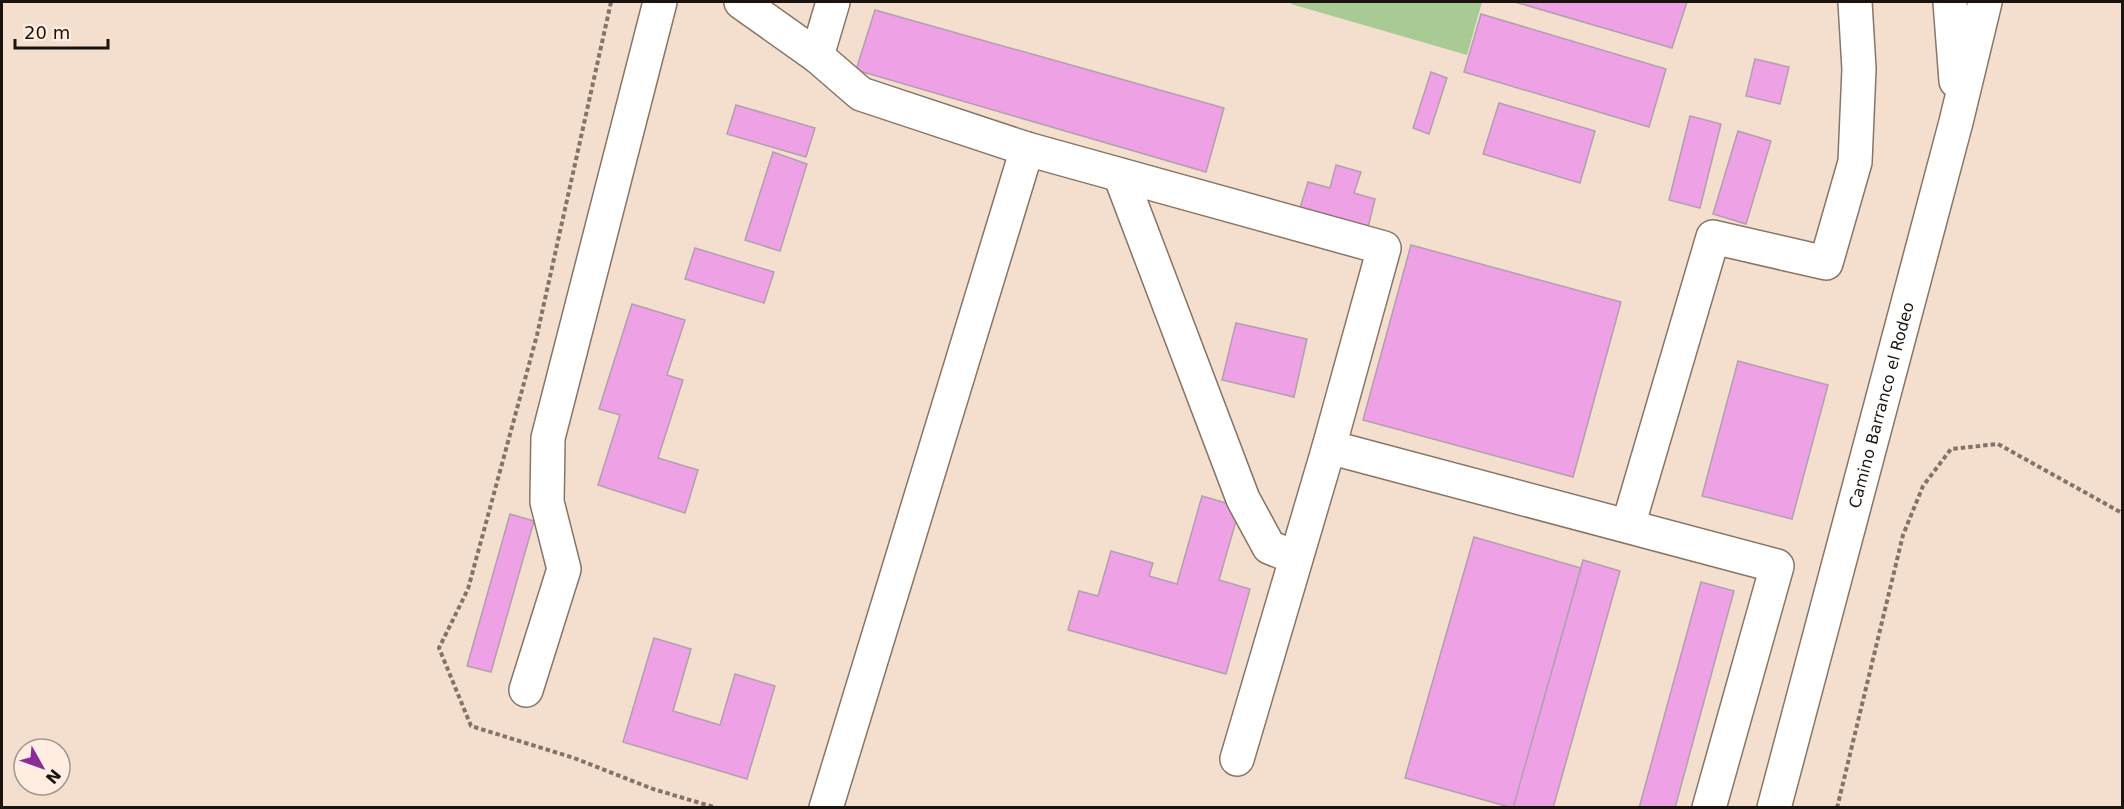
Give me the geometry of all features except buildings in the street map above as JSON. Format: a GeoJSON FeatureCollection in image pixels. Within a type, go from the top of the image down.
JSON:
{"type":"FeatureCollection","features":[{"type":"Feature","properties":{"kind":"street"},"geometry":{"type":"LineString","coordinates":[[526,690],[564,569],[547,502],[548,438],[660,2]]}},
{"type":"Feature","properties":{"kind":"street"},"geometry":{"type":"LineString","coordinates":[[741,2],[817,56],[861,94],[1027,149],[1384,248],[1329,447],[1237,759]]}},
{"type":"Feature","properties":{"kind":"street"},"geometry":{"type":"LineString","coordinates":[[817,56],[833,2]]}},
{"type":"Feature","properties":{"kind":"street"},"geometry":{"type":"LineString","coordinates":[[1628,526],[1713,237],[1826,263],[1855,162],[1859,69],[1855,2]]}},
{"type":"Feature","properties":{"kind":"street"},"geometry":{"type":"LineString","coordinates":[[1950,2],[1955,60],[1956,122]]}},
{"type":"Feature","properties":{"kind":"street","name":"Camino Barranco el Rodeo"},"geometry":{"type":"LineString","coordinates":[[1774,807],[1956,122],[1985,2]]}},
{"type":"Feature","properties":{"kind":"street"},"geometry":{"type":"LineString","coordinates":[[826,807],[1027,149]]}},
{"type":"Feature","properties":{"kind":"street"},"geometry":{"type":"LineString","coordinates":[[1120,175],[1243,499],[1269,547],[1296,558]]}},
{"type":"Feature","properties":{"kind":"street"},"geometry":{"type":"LineString","coordinates":[[1329,447],[1777,566],[1708,807]]}},
{"type":"Feature","properties":{"kind":"path"},"geometry":{"type":"LineString","coordinates":[[1837,807],[1903,535],[1923,486],[1951,449],[1998,444],[2122,513]]}},
{"type":"Feature","properties":{"kind":"green space"},"geometry":{"type":"Polygon","coordinates":[[[1292,2],[1482,2],[1467,55],[1291,4],[1292,2]]]}}]}
